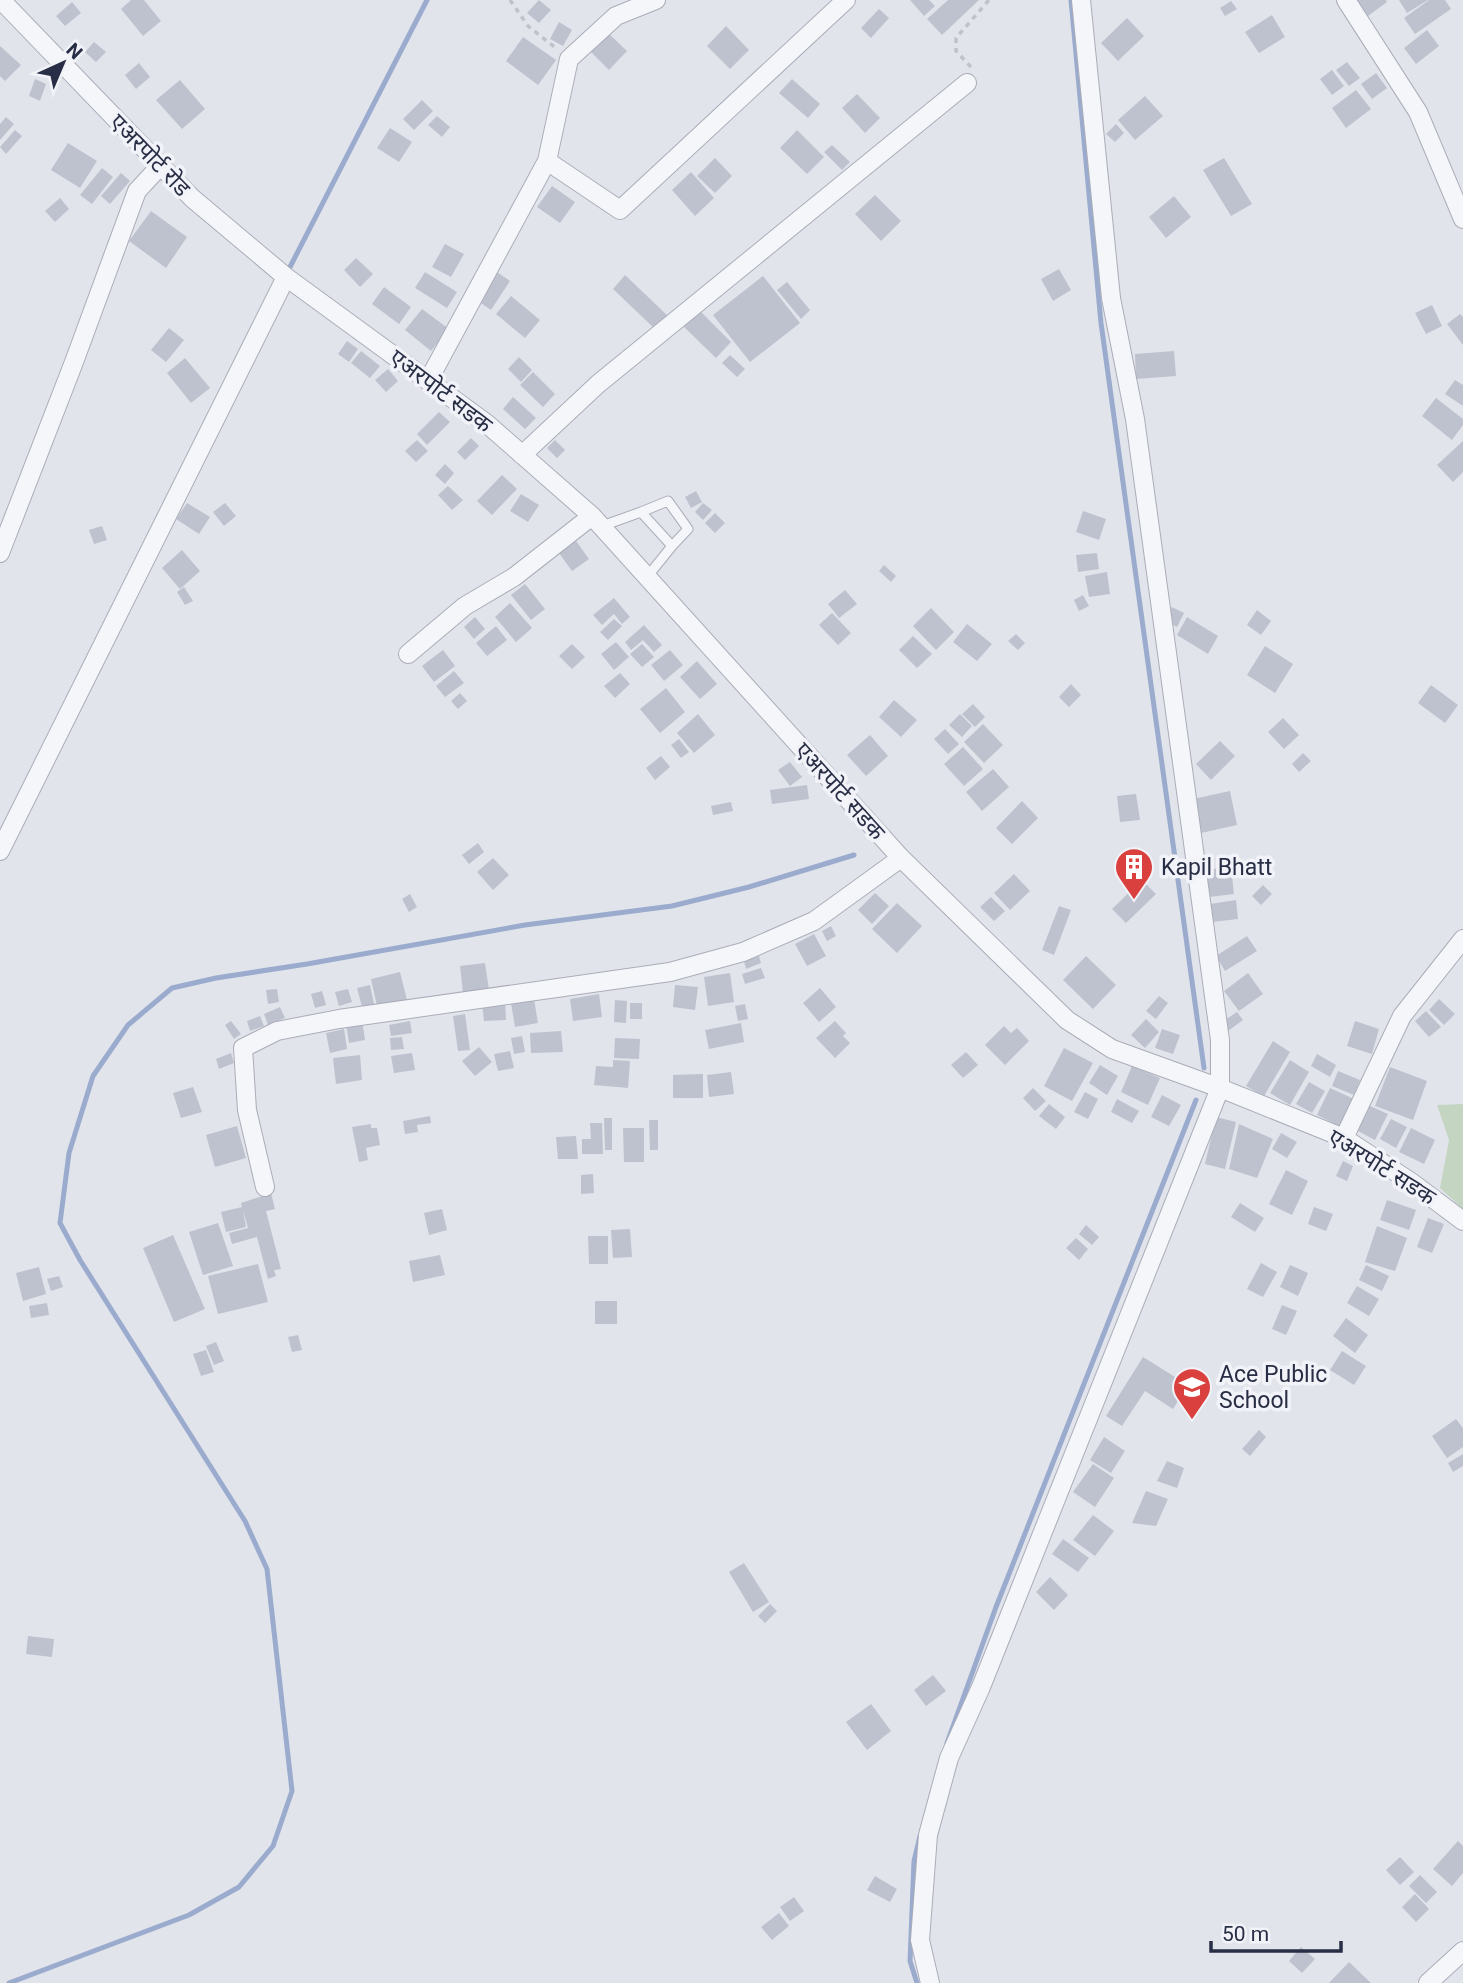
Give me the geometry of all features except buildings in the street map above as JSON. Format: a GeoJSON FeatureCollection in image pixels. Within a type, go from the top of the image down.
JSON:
{"type":"FeatureCollection","features":[{"type":"Feature","properties":{"kind":"street","name":"एअरपोर्ट रोड"},"geometry":{"type":"LineString","coordinates":[[1,0],[192,198],[283,274]]}},
{"type":"Feature","properties":{"kind":"street"},"geometry":{"type":"LineString","coordinates":[[428,381],[547,161],[569,59],[616,16],[656,0]]}},
{"type":"Feature","properties":{"kind":"street"},"geometry":{"type":"LineString","coordinates":[[547,161],[620,211],[846,0]]}},
{"type":"Feature","properties":{"kind":"street"},"geometry":{"type":"LineString","coordinates":[[930,1983],[920,1940],[928,1835],[950,1758],[981,1687],[1220,1088],[1220,1040],[1138,446],[1111,299],[1081,0]]}},
{"type":"Feature","properties":{"kind":"street"},"geometry":{"type":"LineString","coordinates":[[1346,0],[1418,112],[1463,219]]}},
{"type":"Feature","properties":{"kind":"street"},"geometry":{"type":"LineString","coordinates":[[522,455],[598,384],[967,83]]}},
{"type":"Feature","properties":{"kind":"street"},"geometry":{"type":"LineString","coordinates":[[0,553],[137,191],[160,165]]}},
{"type":"Feature","properties":{"kind":"street"},"geometry":{"type":"LineString","coordinates":[[0,851],[283,274]]}},
{"type":"Feature","properties":{"kind":"street","name":"एअरपोर्ट सडक"},"geometry":{"type":"LineString","coordinates":[[283,274],[486,423],[597,521],[901,858],[1067,1020],[1112,1049],[1220,1088],[1344,1138],[1411,1182],[1463,1221]]}},
{"type":"Feature","properties":{"kind":"street"},"geometry":{"type":"LineString","coordinates":[[408,654],[465,606],[514,577],[597,521]]}},
{"type":"Feature","properties":{"kind":"street"},"geometry":{"type":"LineString","coordinates":[[265,1187],[247,1110],[243,1048],[277,1031],[353,1017],[670,972],[731,955],[814,921],[901,858]]}},
{"type":"Feature","properties":{"kind":"street"},"geometry":{"type":"LineString","coordinates":[[1344,1138],[1402,1016],[1463,939]]}},
{"type":"Feature","properties":{"kind":"street"},"geometry":{"type":"LineString","coordinates":[[1428,1983],[1463,1951]]}},
{"type":"Feature","properties":{"kind":"lane"},"geometry":{"type":"LineString","coordinates":[[597,521],[641,512],[668,501],[688,528],[647,577]]}},
{"type":"Feature","properties":{"kind":"lane"},"geometry":{"type":"LineString","coordinates":[[641,512],[672,546]]}},
{"type":"Feature","properties":{"kind":"path"},"geometry":{"type":"LineString","coordinates":[[510,0],[528,26],[569,59]]}},
{"type":"Feature","properties":{"kind":"path"},"geometry":{"type":"LineString","coordinates":[[967,83],[974,70],[956,51],[956,38],[989,0]]}},
{"type":"Feature","properties":{"kind":"green space"},"geometry":{"type":"Polygon","coordinates":[[[1463,1104],[1463,1209],[1440,1188],[1449,1140],[1437,1105],[1463,1104]]]}},
{"type":"Feature","properties":{"kind":"waterway"},"geometry":{"type":"LineString","coordinates":[[290,267],[427,0]]}},
{"type":"Feature","properties":{"kind":"waterway"},"geometry":{"type":"LineString","coordinates":[[1071,0],[1101,323],[1204,1068]]}},
{"type":"Feature","properties":{"kind":"waterway"},"geometry":{"type":"LineString","coordinates":[[9,1983],[189,1915],[239,1887],[273,1846],[292,1791],[267,1569],[245,1521],[80,1260],[60,1223],[69,1153],[93,1076],[128,1025],[172,988],[216,978],[525,925],[672,906],[749,887],[854,855]]}},
{"type":"Feature","properties":{"kind":"waterway"},"geometry":{"type":"LineString","coordinates":[[947,1743],[996,1607],[1196,1100]]}},
{"type":"Feature","properties":{"kind":"waterway"},"geometry":{"type":"LineString","coordinates":[[917,1983],[910,1961],[914,1861],[920,1836]]}},
{"type":"Feature","properties":{"kind":"place","name":"Kapil Bhatt"},"geometry":{"type":"Point","coordinates":[1134,901]}},
{"type":"Feature","properties":{"kind":"place","name":"Ace Public School"},"geometry":{"type":"Point","coordinates":[1192,1421]}}]}
